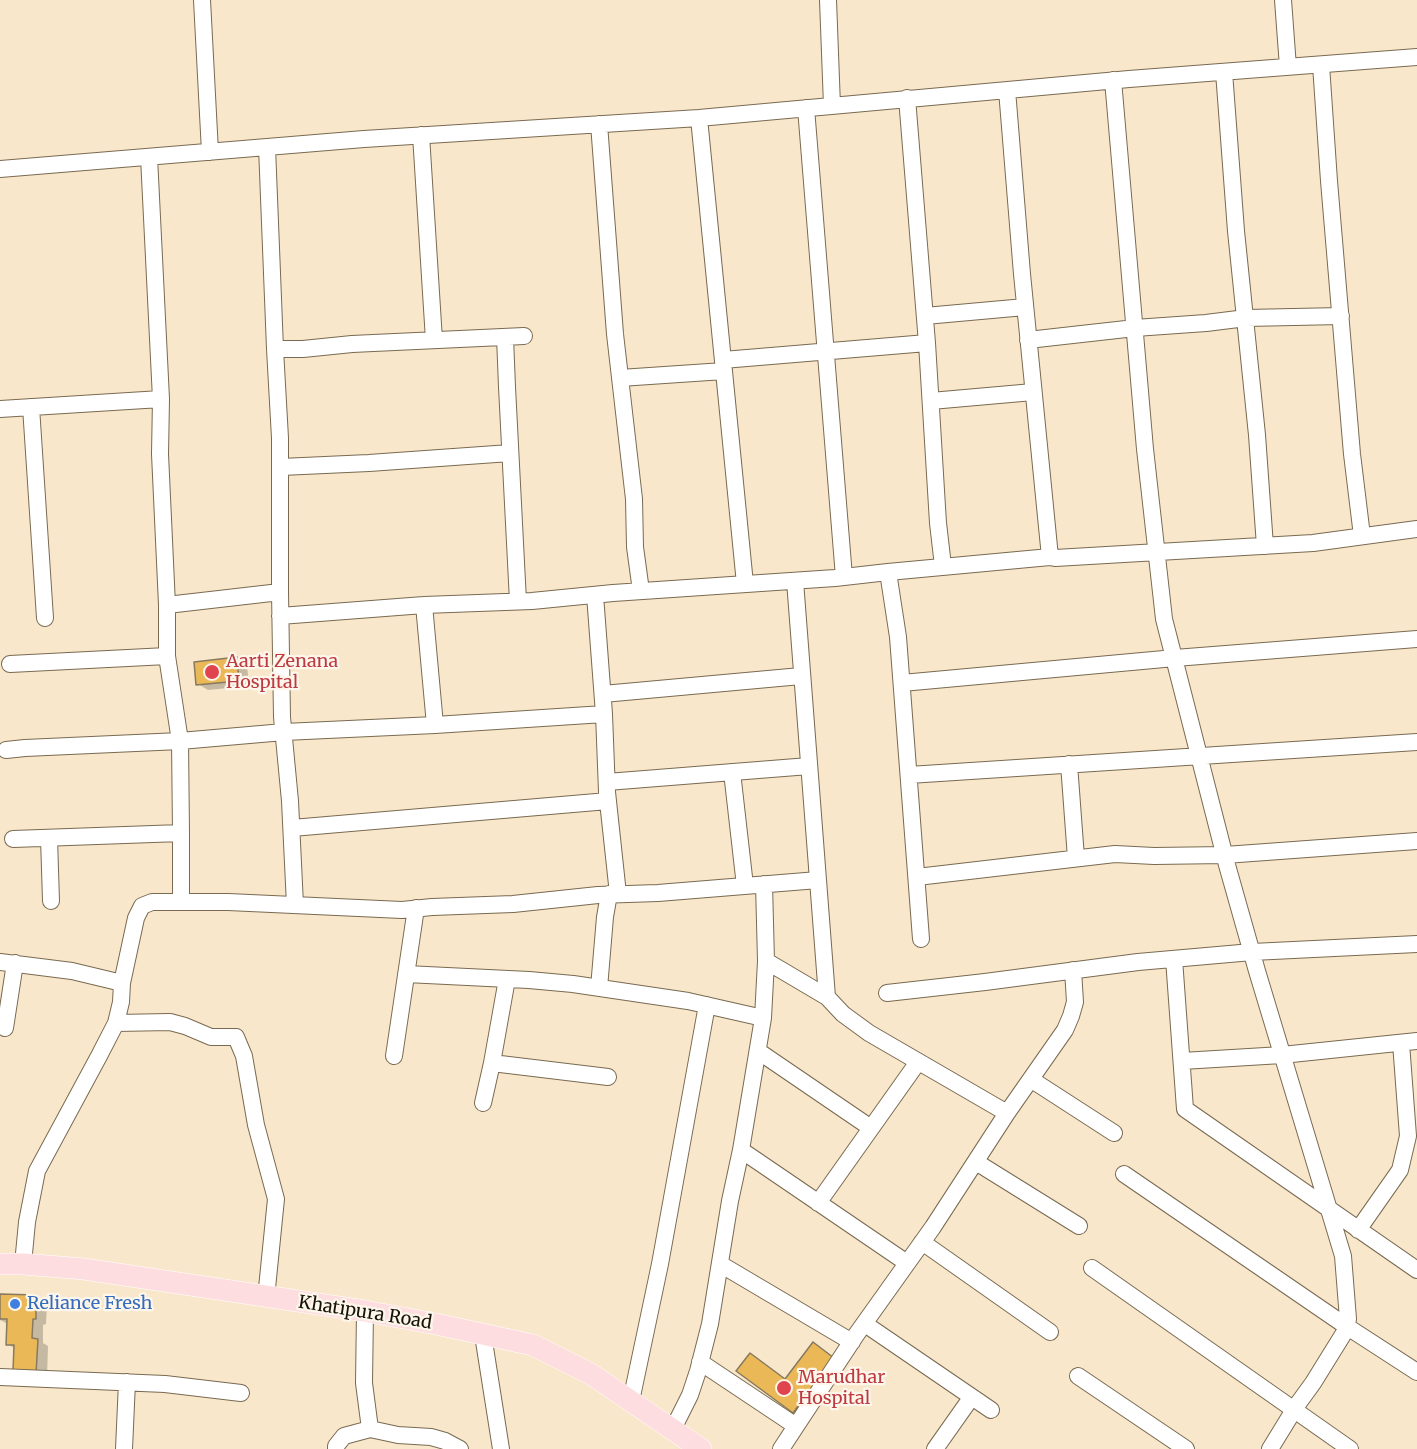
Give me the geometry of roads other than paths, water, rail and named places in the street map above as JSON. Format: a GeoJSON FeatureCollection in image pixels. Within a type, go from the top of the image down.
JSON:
{"type":"FeatureCollection","features":[{"type":"Feature","properties":{"kind":"main road","name":"Khatipura Road"},"geometry":{"type":"LineString","coordinates":[[0,1264],[84,1269],[365,1311],[533,1346],[591,1374],[701,1449]]}},
{"type":"Feature","properties":{"kind":"street"},"geometry":{"type":"LineString","coordinates":[[202,0],[210,152]]}},
{"type":"Feature","properties":{"kind":"street"},"geometry":{"type":"LineString","coordinates":[[828,0],[832,106]]}},
{"type":"Feature","properties":{"kind":"street"},"geometry":{"type":"LineString","coordinates":[[1283,0],[1288,67]]}},
{"type":"Feature","properties":{"kind":"street"},"geometry":{"type":"LineString","coordinates":[[0,169],[421,135],[699,118],[1113,80],[1417,57]]}},
{"type":"Feature","properties":{"kind":"street"},"geometry":{"type":"LineString","coordinates":[[1321,65],[1352,454],[1362,536]]}},
{"type":"Feature","properties":{"kind":"street"},"geometry":{"type":"LineString","coordinates":[[1224,72],[1236,231],[1257,435],[1264,546]]}},
{"type":"Feature","properties":{"kind":"street"},"geometry":{"type":"LineString","coordinates":[[1113,80],[1145,449],[1164,619],[1251,952],[1343,1256],[1348,1319],[1344,1333],[1270,1449]]}},
{"type":"Feature","properties":{"kind":"street"},"geometry":{"type":"LineString","coordinates":[[1007,90],[1028,340],[1050,557]]}},
{"type":"Feature","properties":{"kind":"street"},"geometry":{"type":"LineString","coordinates":[[907,98],[943,566]]}},
{"type":"Feature","properties":{"kind":"street"},"geometry":{"type":"LineString","coordinates":[[806,108],[844,577]]}},
{"type":"Feature","properties":{"kind":"street"},"geometry":{"type":"LineString","coordinates":[[699,118],[744,584]]}},
{"type":"Feature","properties":{"kind":"street"},"geometry":{"type":"LineString","coordinates":[[599,124],[620,378],[634,499],[635,547],[641,591]]}},
{"type":"Feature","properties":{"kind":"street"},"geometry":{"type":"LineString","coordinates":[[421,135],[434,340]]}},
{"type":"Feature","properties":{"kind":"street"},"geometry":{"type":"LineString","coordinates":[[267,147],[281,467],[279,592],[282,717],[292,828],[295,905]]}},
{"type":"Feature","properties":{"kind":"street"},"geometry":{"type":"LineString","coordinates":[[149,157],[161,399],[160,454],[167,656],[180,741],[181,902]]}},
{"type":"Feature","properties":{"kind":"street"},"geometry":{"type":"LineString","coordinates":[[925,316],[1025,307]]}},
{"type":"Feature","properties":{"kind":"street"},"geometry":{"type":"LineString","coordinates":[[1028,340],[1246,318],[1341,316]]}},
{"type":"Feature","properties":{"kind":"street"},"geometry":{"type":"LineString","coordinates":[[275,349],[524,336]]}},
{"type":"Feature","properties":{"kind":"street"},"geometry":{"type":"LineString","coordinates":[[505,337],[518,601]]}},
{"type":"Feature","properties":{"kind":"street"},"geometry":{"type":"LineString","coordinates":[[620,378],[825,352],[927,343]]}},
{"type":"Feature","properties":{"kind":"street"},"geometry":{"type":"LineString","coordinates":[[931,401],[1033,392]]}},
{"type":"Feature","properties":{"kind":"street"},"geometry":{"type":"LineString","coordinates":[[0,409],[161,399]]}},
{"type":"Feature","properties":{"kind":"street"},"geometry":{"type":"LineString","coordinates":[[31,407],[45,618]]}},
{"type":"Feature","properties":{"kind":"street"},"geometry":{"type":"LineString","coordinates":[[281,467],[510,453]]}},
{"type":"Feature","properties":{"kind":"street"},"geometry":{"type":"LineString","coordinates":[[280,616],[795,581],[1050,557],[1313,543],[1417,529]]}},
{"type":"Feature","properties":{"kind":"street"},"geometry":{"type":"LineString","coordinates":[[888,572],[898,637],[921,939]]}},
{"type":"Feature","properties":{"kind":"street"},"geometry":{"type":"LineString","coordinates":[[795,581],[827,998]]}},
{"type":"Feature","properties":{"kind":"street"},"geometry":{"type":"LineString","coordinates":[[167,605],[279,592]]}},
{"type":"Feature","properties":{"kind":"street"},"geometry":{"type":"LineString","coordinates":[[595,595],[614,894],[605,917],[599,988]]}},
{"type":"Feature","properties":{"kind":"street"},"geometry":{"type":"LineString","coordinates":[[424,605],[435,725]]}},
{"type":"Feature","properties":{"kind":"street"},"geometry":{"type":"LineString","coordinates":[[902,683],[1417,639]]}},
{"type":"Feature","properties":{"kind":"street"},"geometry":{"type":"LineString","coordinates":[[10,664],[167,656]]}},
{"type":"Feature","properties":{"kind":"street"},"geometry":{"type":"LineString","coordinates":[[603,694],[801,676]]}},
{"type":"Feature","properties":{"kind":"street"},"geometry":{"type":"LineString","coordinates":[[6,750],[25,747],[180,741],[284,732],[604,714]]}},
{"type":"Feature","properties":{"kind":"street"},"geometry":{"type":"LineString","coordinates":[[909,775],[1417,742]]}},
{"type":"Feature","properties":{"kind":"street"},"geometry":{"type":"LineString","coordinates":[[1069,764],[1076,858]]}},
{"type":"Feature","properties":{"kind":"street"},"geometry":{"type":"LineString","coordinates":[[607,782],[808,766]]}},
{"type":"Feature","properties":{"kind":"street"},"geometry":{"type":"LineString","coordinates":[[732,772],[745,886]]}},
{"type":"Feature","properties":{"kind":"street"},"geometry":{"type":"LineString","coordinates":[[292,828],[608,801]]}},
{"type":"Feature","properties":{"kind":"street"},"geometry":{"type":"LineString","coordinates":[[13,839],[182,833]]}},
{"type":"Feature","properties":{"kind":"street"},"geometry":{"type":"LineString","coordinates":[[49,838],[51,901]]}},
{"type":"Feature","properties":{"kind":"street"},"geometry":{"type":"LineString","coordinates":[[917,877],[1115,854],[1225,855],[1417,841]]}},
{"type":"Feature","properties":{"kind":"street"},"geometry":{"type":"LineString","coordinates":[[23,1264],[27,1222],[37,1171],[116,1023],[136,918],[142,906],[152,902],[228,902],[402,910],[513,904],[614,894],[658,893],[818,880]]}},
{"type":"Feature","properties":{"kind":"street"},"geometry":{"type":"LineString","coordinates":[[673,1430],[690,1395],[710,1324],[758,1051],[763,1018],[766,961],[764,884]]}},
{"type":"Feature","properties":{"kind":"street"},"geometry":{"type":"LineString","coordinates":[[394,1056],[416,908]]}},
{"type":"Feature","properties":{"kind":"street"},"geometry":{"type":"LineString","coordinates":[[887,993],[1174,959],[1251,952],[1417,944]]}},
{"type":"Feature","properties":{"kind":"street"},"geometry":{"type":"LineString","coordinates":[[1174,959],[1185,1109],[1417,1270]]}},
{"type":"Feature","properties":{"kind":"street"},"geometry":{"type":"LineString","coordinates":[[766,961],[827,998],[868,1034],[1008,1113]]}},
{"type":"Feature","properties":{"kind":"street"},"geometry":{"type":"LineString","coordinates":[[5,1028],[8,962],[72,971],[122,983]]}},
{"type":"Feature","properties":{"kind":"street"},"geometry":{"type":"LineString","coordinates":[[781,1449],[1065,1030],[1075,1002],[1073,970]]}},
{"type":"Feature","properties":{"kind":"street"},"geometry":{"type":"LineString","coordinates":[[406,974],[573,984],[688,1001],[763,1018]]}},
{"type":"Feature","properties":{"kind":"street"},"geometry":{"type":"LineString","coordinates":[[483,1103],[507,979]]}},
{"type":"Feature","properties":{"kind":"street"},"geometry":{"type":"LineString","coordinates":[[631,1401],[660,1264],[707,1005]]}},
{"type":"Feature","properties":{"kind":"street"},"geometry":{"type":"LineString","coordinates":[[116,1023],[170,1022],[211,1037],[236,1037],[244,1056],[256,1125],[276,1199],[266,1298]]}},
{"type":"Feature","properties":{"kind":"street"},"geometry":{"type":"LineString","coordinates":[[1182,1061],[1282,1055],[1409,1042],[1408,1136],[1400,1170],[1358,1230]]}},
{"type":"Feature","properties":{"kind":"street"},"geometry":{"type":"LineString","coordinates":[[758,1051],[871,1128]]}},
{"type":"Feature","properties":{"kind":"street"},"geometry":{"type":"LineString","coordinates":[[818,1203],[918,1062]]}},
{"type":"Feature","properties":{"kind":"street"},"geometry":{"type":"LineString","coordinates":[[492,1063],[608,1077]]}},
{"type":"Feature","properties":{"kind":"street"},"geometry":{"type":"LineString","coordinates":[[1032,1080],[1114,1133]]}},
{"type":"Feature","properties":{"kind":"street"},"geometry":{"type":"LineString","coordinates":[[741,1150],[907,1263]]}},
{"type":"Feature","properties":{"kind":"street"},"geometry":{"type":"LineString","coordinates":[[976,1162],[1078,1226]]}},
{"type":"Feature","properties":{"kind":"street"},"geometry":{"type":"LineString","coordinates":[[1124,1174],[1417,1372]]}},
{"type":"Feature","properties":{"kind":"street"},"geometry":{"type":"LineString","coordinates":[[922,1242],[1050,1332]]}},
{"type":"Feature","properties":{"kind":"street"},"geometry":{"type":"LineString","coordinates":[[720,1263],[852,1342]]}},
{"type":"Feature","properties":{"kind":"street"},"geometry":{"type":"LineString","coordinates":[[1092,1268],[1350,1449]]}},
{"type":"Feature","properties":{"kind":"street"},"geometry":{"type":"LineString","coordinates":[[365,1311],[364,1383],[370,1429]]}},
{"type":"Feature","properties":{"kind":"street"},"geometry":{"type":"LineString","coordinates":[[865,1324],[991,1410]]}},
{"type":"Feature","properties":{"kind":"street"},"geometry":{"type":"LineString","coordinates":[[483,1335],[501,1449]]}},
{"type":"Feature","properties":{"kind":"street"},"geometry":{"type":"LineString","coordinates":[[700,1362],[796,1426]]}},
{"type":"Feature","properties":{"kind":"street"},"geometry":{"type":"LineString","coordinates":[[1078,1376],[1186,1449]]}},
{"type":"Feature","properties":{"kind":"street"},"geometry":{"type":"LineString","coordinates":[[0,1377],[165,1384],[241,1393]]}},
{"type":"Feature","properties":{"kind":"street"},"geometry":{"type":"LineString","coordinates":[[124,1449],[127,1382]]}},
{"type":"Feature","properties":{"kind":"street"},"geometry":{"type":"LineString","coordinates":[[935,1449],[971,1398]]}},
{"type":"Feature","properties":{"kind":"street"},"geometry":{"type":"LineString","coordinates":[[336,1449],[344,1436],[370,1429],[430,1443],[446,1442],[460,1449]]}},
{"type":"Feature","properties":{"kind":"place","name":"Aarti Zenana Hospital"},"geometry":{"type":"Point","coordinates":[212,672]}},
{"type":"Feature","properties":{"kind":"place","name":"Reliance Fresh"},"geometry":{"type":"Point","coordinates":[15,1304]}},
{"type":"Feature","properties":{"kind":"place","name":"Marudhar Hospital"},"geometry":{"type":"Point","coordinates":[784,1388]}}]}
